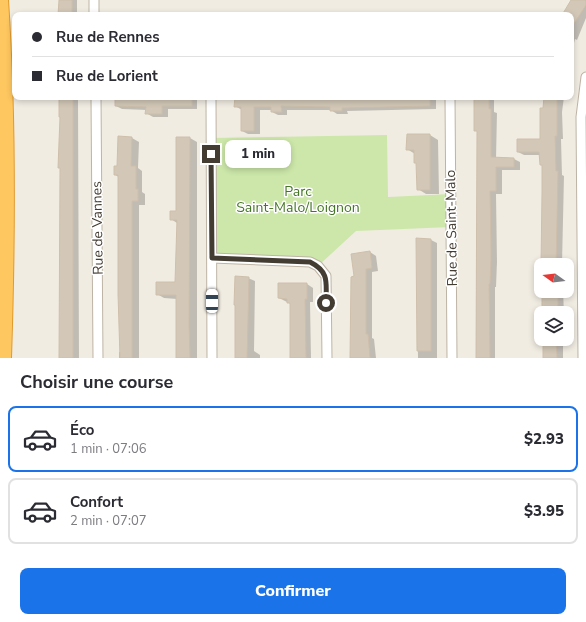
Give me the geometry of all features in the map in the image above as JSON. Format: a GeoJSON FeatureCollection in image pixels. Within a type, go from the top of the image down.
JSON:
{"type":"FeatureCollection","features":[{"type":"Feature","properties":{"kind":"highway"},"geometry":{"type":"LineString","coordinates":[[0,0],[7,181],[3,358]]}},
{"type":"Feature","properties":{"kind":"street"},"geometry":{"type":"LineString","coordinates":[[94,0],[94,12]]}},
{"type":"Feature","properties":{"kind":"street"},"geometry":{"type":"LineString","coordinates":[[583,358],[585,325],[584,195],[581,117],[586,77]]}},
{"type":"Feature","properties":{"kind":"street","name":"Rue de Vannes"},"geometry":{"type":"LineString","coordinates":[[96,100],[98,358]]}},
{"type":"Feature","properties":{"kind":"street"},"geometry":{"type":"LineString","coordinates":[[211,100],[212,358]]}},
{"type":"Feature","properties":{"kind":"street","name":"Rue de Saint-Malo"},"geometry":{"type":"LineString","coordinates":[[450,100],[452,358]]}},
{"type":"Feature","properties":{"kind":"street"},"geometry":{"type":"LineString","coordinates":[[212,258],[310,262],[318,266],[326,276],[327,358]]}},
{"type":"Feature","properties":{"kind":"green space","name":"Parc Saint-Malo/Loignon"},"geometry":{"type":"Polygon","coordinates":[[[387,135],[388,197],[451,194],[451,227],[356,231],[318,266],[212,258],[211,138],[387,135]]]}},
{"type":"Feature","properties":{"kind":"building"},"geometry":{"type":"Polygon","coordinates":[[[59,0],[72,0],[72,12],[58,12],[59,0]]]}},
{"type":"Feature","properties":{"kind":"building"},"geometry":{"type":"Polygon","coordinates":[[[571,0],[586,0],[586,5],[574,23],[574,12],[564,12],[571,0]]]}},
{"type":"Feature","properties":{"kind":"building"},"geometry":{"type":"Polygon","coordinates":[[[59,100],[73,100],[73,358],[59,358],[59,100]]]}},
{"type":"Feature","properties":{"kind":"building"},"geometry":{"type":"Polygon","coordinates":[[[115,100],[192,100],[192,106],[162,106],[162,114],[145,114],[146,107],[115,106],[115,100]]]}},
{"type":"Feature","properties":{"kind":"building"},"geometry":{"type":"Polygon","coordinates":[[[235,100],[430,100],[430,106],[342,108],[342,111],[330,111],[330,107],[281,106],[282,112],[271,112],[271,107],[254,107],[254,131],[241,131],[241,107],[234,107],[235,100]]]}},
{"type":"Feature","properties":{"kind":"building"},"geometry":{"type":"Polygon","coordinates":[[[474,100],[489,100],[489,109],[491,109],[491,157],[514,158],[514,167],[496,167],[496,191],[490,191],[490,358],[476,358],[477,131],[474,131],[474,100]]]}},
{"type":"Feature","properties":{"kind":"building"},"geometry":{"type":"Polygon","coordinates":[[[544,100],[557,100],[557,136],[555,136],[556,171],[558,171],[556,258],[541,258],[542,165],[540,165],[539,152],[517,152],[517,139],[540,139],[540,108],[543,108],[544,100]]]}},
{"type":"Feature","properties":{"kind":"building"},"geometry":{"type":"Polygon","coordinates":[[[407,134],[430,134],[430,190],[417,190],[414,150],[406,150],[407,134]]]}},
{"type":"Feature","properties":{"kind":"building"},"geometry":{"type":"Polygon","coordinates":[[[118,136],[132,137],[131,166],[136,166],[136,189],[138,189],[138,201],[132,201],[132,358],[120,358],[118,294],[118,175],[114,175],[114,166],[117,166],[118,136]]]}},
{"type":"Feature","properties":{"kind":"building"},"geometry":{"type":"Polygon","coordinates":[[[176,137],[190,137],[190,358],[176,358],[176,295],[156,295],[156,282],[175,282],[177,220],[170,220],[170,211],[176,211],[176,137]]]}},
{"type":"Feature","properties":{"kind":"building"},"geometry":{"type":"Polygon","coordinates":[[[416,238],[431,239],[431,351],[417,351],[416,238]]]}},
{"type":"Feature","properties":{"kind":"building"},"geometry":{"type":"Polygon","coordinates":[[[370,251],[372,268],[366,269],[366,334],[368,334],[370,358],[350,358],[351,277],[354,276],[351,254],[370,251]]]}},
{"type":"Feature","properties":{"kind":"building"},"geometry":{"type":"Polygon","coordinates":[[[235,276],[249,277],[247,358],[235,358],[235,276]]]}},
{"type":"Feature","properties":{"kind":"building"},"geometry":{"type":"Polygon","coordinates":[[[278,283],[307,283],[307,299],[305,299],[306,358],[290,358],[290,303],[287,303],[287,299],[278,298],[278,283]]]}},
{"type":"Feature","properties":{"kind":"building"},"geometry":{"type":"Polygon","coordinates":[[[542,298],[558,298],[558,306],[542,306],[542,298]]]}},
{"type":"Feature","properties":{"kind":"building"},"geometry":{"type":"Polygon","coordinates":[[[543,346],[556,346],[557,358],[543,358],[543,346]]]}},
{"type":"Feature","properties":{"kind":"route"},"geometry":{"type":"LineString","coordinates":[[211,154],[212,258],[310,262],[318,266],[326,276],[326,303]]}}]}
